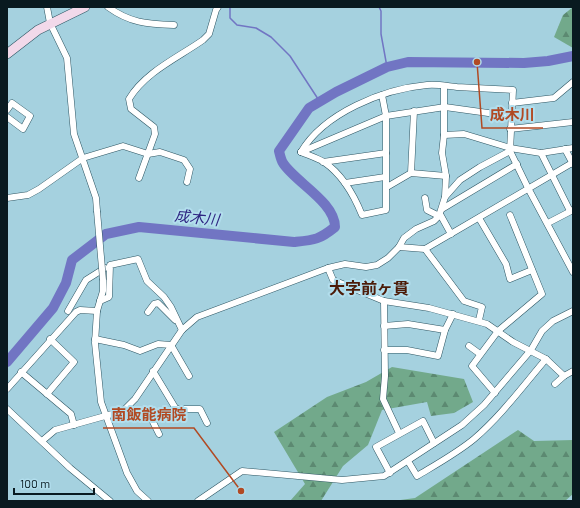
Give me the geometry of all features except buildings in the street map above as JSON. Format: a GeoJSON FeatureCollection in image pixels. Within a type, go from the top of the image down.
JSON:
{"type":"FeatureCollection","features":[{"type":"Feature","properties":{"kind":"main road"},"geometry":{"type":"LineString","coordinates":[[7,54],[29,36],[50,23],[84,7]]}},
{"type":"Feature","properties":{"kind":"street"},"geometry":{"type":"LineString","coordinates":[[47,7],[50,23],[67,58],[74,134],[96,198],[103,280],[103,291],[97,311],[95,339],[101,402],[127,473],[137,491],[148,501]]}},
{"type":"Feature","properties":{"kind":"street"},"geometry":{"type":"LineString","coordinates":[[108,7],[117,13],[138,22],[174,25]]}},
{"type":"Feature","properties":{"kind":"street"},"geometry":{"type":"LineString","coordinates":[[139,178],[155,134],[154,127],[131,108],[129,99],[134,91],[162,67],[204,40],[209,34],[218,7]]}},
{"type":"Feature","properties":{"kind":"street"},"geometry":{"type":"LineString","coordinates":[[512,102],[554,98],[573,82]]}},
{"type":"Feature","properties":{"kind":"street"},"geometry":{"type":"LineString","coordinates":[[301,152],[306,143],[341,113],[382,95],[407,88],[428,85],[513,90],[510,116],[510,150],[528,188],[573,272]]}},
{"type":"Feature","properties":{"kind":"street"},"geometry":{"type":"LineString","coordinates":[[124,411],[135,399],[182,330],[200,315],[328,268],[345,264],[366,267],[376,265],[388,258],[399,247],[404,238],[416,229],[434,221],[440,213],[445,197],[446,176],[442,154],[445,107],[444,86]]}},
{"type":"Feature","properties":{"kind":"street"},"geometry":{"type":"LineString","coordinates":[[301,152],[323,162],[345,183],[355,197],[362,215],[386,210],[386,116],[382,95]]}},
{"type":"Feature","properties":{"kind":"street"},"geometry":{"type":"LineString","coordinates":[[7,110],[12,103],[30,116],[23,129],[7,117]]}},
{"type":"Feature","properties":{"kind":"street"},"geometry":{"type":"LineString","coordinates":[[301,152],[386,116],[414,111],[445,107],[510,116]]}},
{"type":"Feature","properties":{"kind":"street"},"geometry":{"type":"LineString","coordinates":[[411,173],[414,111]]}},
{"type":"Feature","properties":{"kind":"street"},"geometry":{"type":"LineString","coordinates":[[510,129],[573,122]]}},
{"type":"Feature","properties":{"kind":"street"},"geometry":{"type":"LineString","coordinates":[[444,135],[464,134],[510,150],[541,153],[573,148]]}},
{"type":"Feature","properties":{"kind":"street"},"geometry":{"type":"LineString","coordinates":[[7,198],[28,195],[40,189],[83,158],[123,146],[148,154],[160,152],[184,160],[190,169],[187,182]]}},
{"type":"Feature","properties":{"kind":"street"},"geometry":{"type":"LineString","coordinates":[[399,247],[425,249],[551,174],[573,163],[565,149]]}},
{"type":"Feature","properties":{"kind":"street"},"geometry":{"type":"LineString","coordinates":[[445,197],[460,180],[510,150]]}},
{"type":"Feature","properties":{"kind":"street"},"geometry":{"type":"LineString","coordinates":[[323,162],[386,153]]}},
{"type":"Feature","properties":{"kind":"street"},"geometry":{"type":"LineString","coordinates":[[541,153],[572,211],[548,223]]}},
{"type":"Feature","properties":{"kind":"street"},"geometry":{"type":"LineString","coordinates":[[426,198],[427,210],[440,213],[516,164]]}},
{"type":"Feature","properties":{"kind":"street"},"geometry":{"type":"LineString","coordinates":[[387,188],[411,173],[446,176]]}},
{"type":"Feature","properties":{"kind":"street"},"geometry":{"type":"LineString","coordinates":[[345,183],[386,177]]}},
{"type":"Feature","properties":{"kind":"street"},"geometry":{"type":"LineString","coordinates":[[440,213],[451,234]]}},
{"type":"Feature","properties":{"kind":"street"},"geometry":{"type":"LineString","coordinates":[[495,392],[472,366],[498,331],[542,294],[510,215]]}},
{"type":"Feature","properties":{"kind":"street"},"geometry":{"type":"LineString","coordinates":[[478,218],[506,264],[510,279],[532,270]]}},
{"type":"Feature","properties":{"kind":"street"},"geometry":{"type":"LineString","coordinates":[[425,249],[464,301],[482,307],[479,320]]}},
{"type":"Feature","properties":{"kind":"street"},"geometry":{"type":"LineString","coordinates":[[68,311],[86,280],[110,265],[138,259],[147,281],[164,297],[171,307],[182,330]]}},
{"type":"Feature","properties":{"kind":"street"},"geometry":{"type":"LineString","coordinates":[[100,301],[108,297],[110,265]]}},
{"type":"Feature","properties":{"kind":"street"},"geometry":{"type":"LineString","coordinates":[[328,268],[333,280],[384,301],[429,308],[479,320],[513,342],[546,359],[564,376]]}},
{"type":"Feature","properties":{"kind":"street"},"geometry":{"type":"LineString","coordinates":[[384,301],[383,399],[399,433]]}},
{"type":"Feature","properties":{"kind":"street"},"geometry":{"type":"LineString","coordinates":[[148,312],[154,304],[158,303],[167,311],[182,330]]}},
{"type":"Feature","properties":{"kind":"street"},"geometry":{"type":"LineString","coordinates":[[7,389],[50,339],[76,312],[80,310],[97,311]]}},
{"type":"Feature","properties":{"kind":"street"},"geometry":{"type":"LineString","coordinates":[[198,501],[242,471],[342,480],[384,476],[390,473],[462,425],[495,392],[531,350],[542,330],[553,321],[573,311]]}},
{"type":"Feature","properties":{"kind":"street"},"geometry":{"type":"LineString","coordinates":[[384,350],[407,350],[438,356],[445,330],[453,314]]}},
{"type":"Feature","properties":{"kind":"street"},"geometry":{"type":"LineString","coordinates":[[384,326],[408,324],[445,330]]}},
{"type":"Feature","properties":{"kind":"street"},"geometry":{"type":"LineString","coordinates":[[47,394],[74,362],[50,339]]}},
{"type":"Feature","properties":{"kind":"street"},"geometry":{"type":"LineString","coordinates":[[95,339],[124,345],[140,351],[158,344],[171,345]]}},
{"type":"Feature","properties":{"kind":"street"},"geometry":{"type":"LineString","coordinates":[[171,345],[189,376]]}},
{"type":"Feature","properties":{"kind":"street"},"geometry":{"type":"LineString","coordinates":[[469,346],[480,354]]}},
{"type":"Feature","properties":{"kind":"street"},"geometry":{"type":"LineString","coordinates":[[408,461],[418,476],[475,438],[500,414],[546,359]]}},
{"type":"Feature","properties":{"kind":"street"},"geometry":{"type":"LineString","coordinates":[[153,371],[176,409],[200,409],[207,423]]}},
{"type":"Feature","properties":{"kind":"street"},"geometry":{"type":"LineString","coordinates":[[555,384],[564,376],[573,371]]}},
{"type":"Feature","properties":{"kind":"street"},"geometry":{"type":"LineString","coordinates":[[21,372],[71,414],[74,425]]}},
{"type":"Feature","properties":{"kind":"street"},"geometry":{"type":"LineString","coordinates":[[7,409],[70,468],[110,501]]}},
{"type":"Feature","properties":{"kind":"street"},"geometry":{"type":"LineString","coordinates":[[42,441],[56,430],[124,411],[151,418],[159,434]]}},
{"type":"Feature","properties":{"kind":"street"},"geometry":{"type":"LineString","coordinates":[[390,473],[376,447],[399,433],[424,421],[434,443]]}},
{"type":"Feature","properties":{"kind":"green space"},"geometry":{"type":"Polygon","coordinates":[[[573,7],[573,48],[554,37],[563,15],[573,7]]]}},
{"type":"Feature","properties":{"kind":"green space"},"geometry":{"type":"Polygon","coordinates":[[[392,367],[464,379],[473,402],[454,413],[431,416],[427,402],[382,410],[368,445],[343,466],[321,501],[290,501],[305,484],[274,432],[327,397],[366,382],[392,367]]]}},
{"type":"Feature","properties":{"kind":"green space"},"geometry":{"type":"Polygon","coordinates":[[[518,430],[534,441],[573,440],[573,494],[565,501],[393,501],[415,498],[518,430]]]}},
{"type":"Feature","properties":{"kind":"waterway"},"geometry":{"type":"LineString","coordinates":[[230,7],[230,18],[237,25],[256,28],[271,37],[290,56],[320,102]]}},
{"type":"Feature","properties":{"kind":"waterway"},"geometry":{"type":"LineString","coordinates":[[379,7],[381,11],[381,34],[387,67]]}},
{"type":"Feature","properties":{"kind":"waterway","name":"成木川"},"geometry":{"type":"LineString","coordinates":[[7,362],[53,308],[66,283],[72,260],[106,234],[139,227],[294,242],[316,239],[325,235],[335,227],[329,209],[314,193],[296,178],[282,162],[279,151],[309,108],[336,92],[387,67],[408,62],[524,63],[548,61],[573,56]]}},
{"type":"Feature","properties":{"kind":"place","name":"成木川"},"geometry":{"type":"Point","coordinates":[477,62]}},
{"type":"Feature","properties":{"kind":"place","name":"南飯能病院"},"geometry":{"type":"Point","coordinates":[241,491]}},
{"type":"Feature","properties":{"kind":"district","name":"大字前ヶ貫"},"geometry":{"type":"Point","coordinates":[369,287]}}]}
